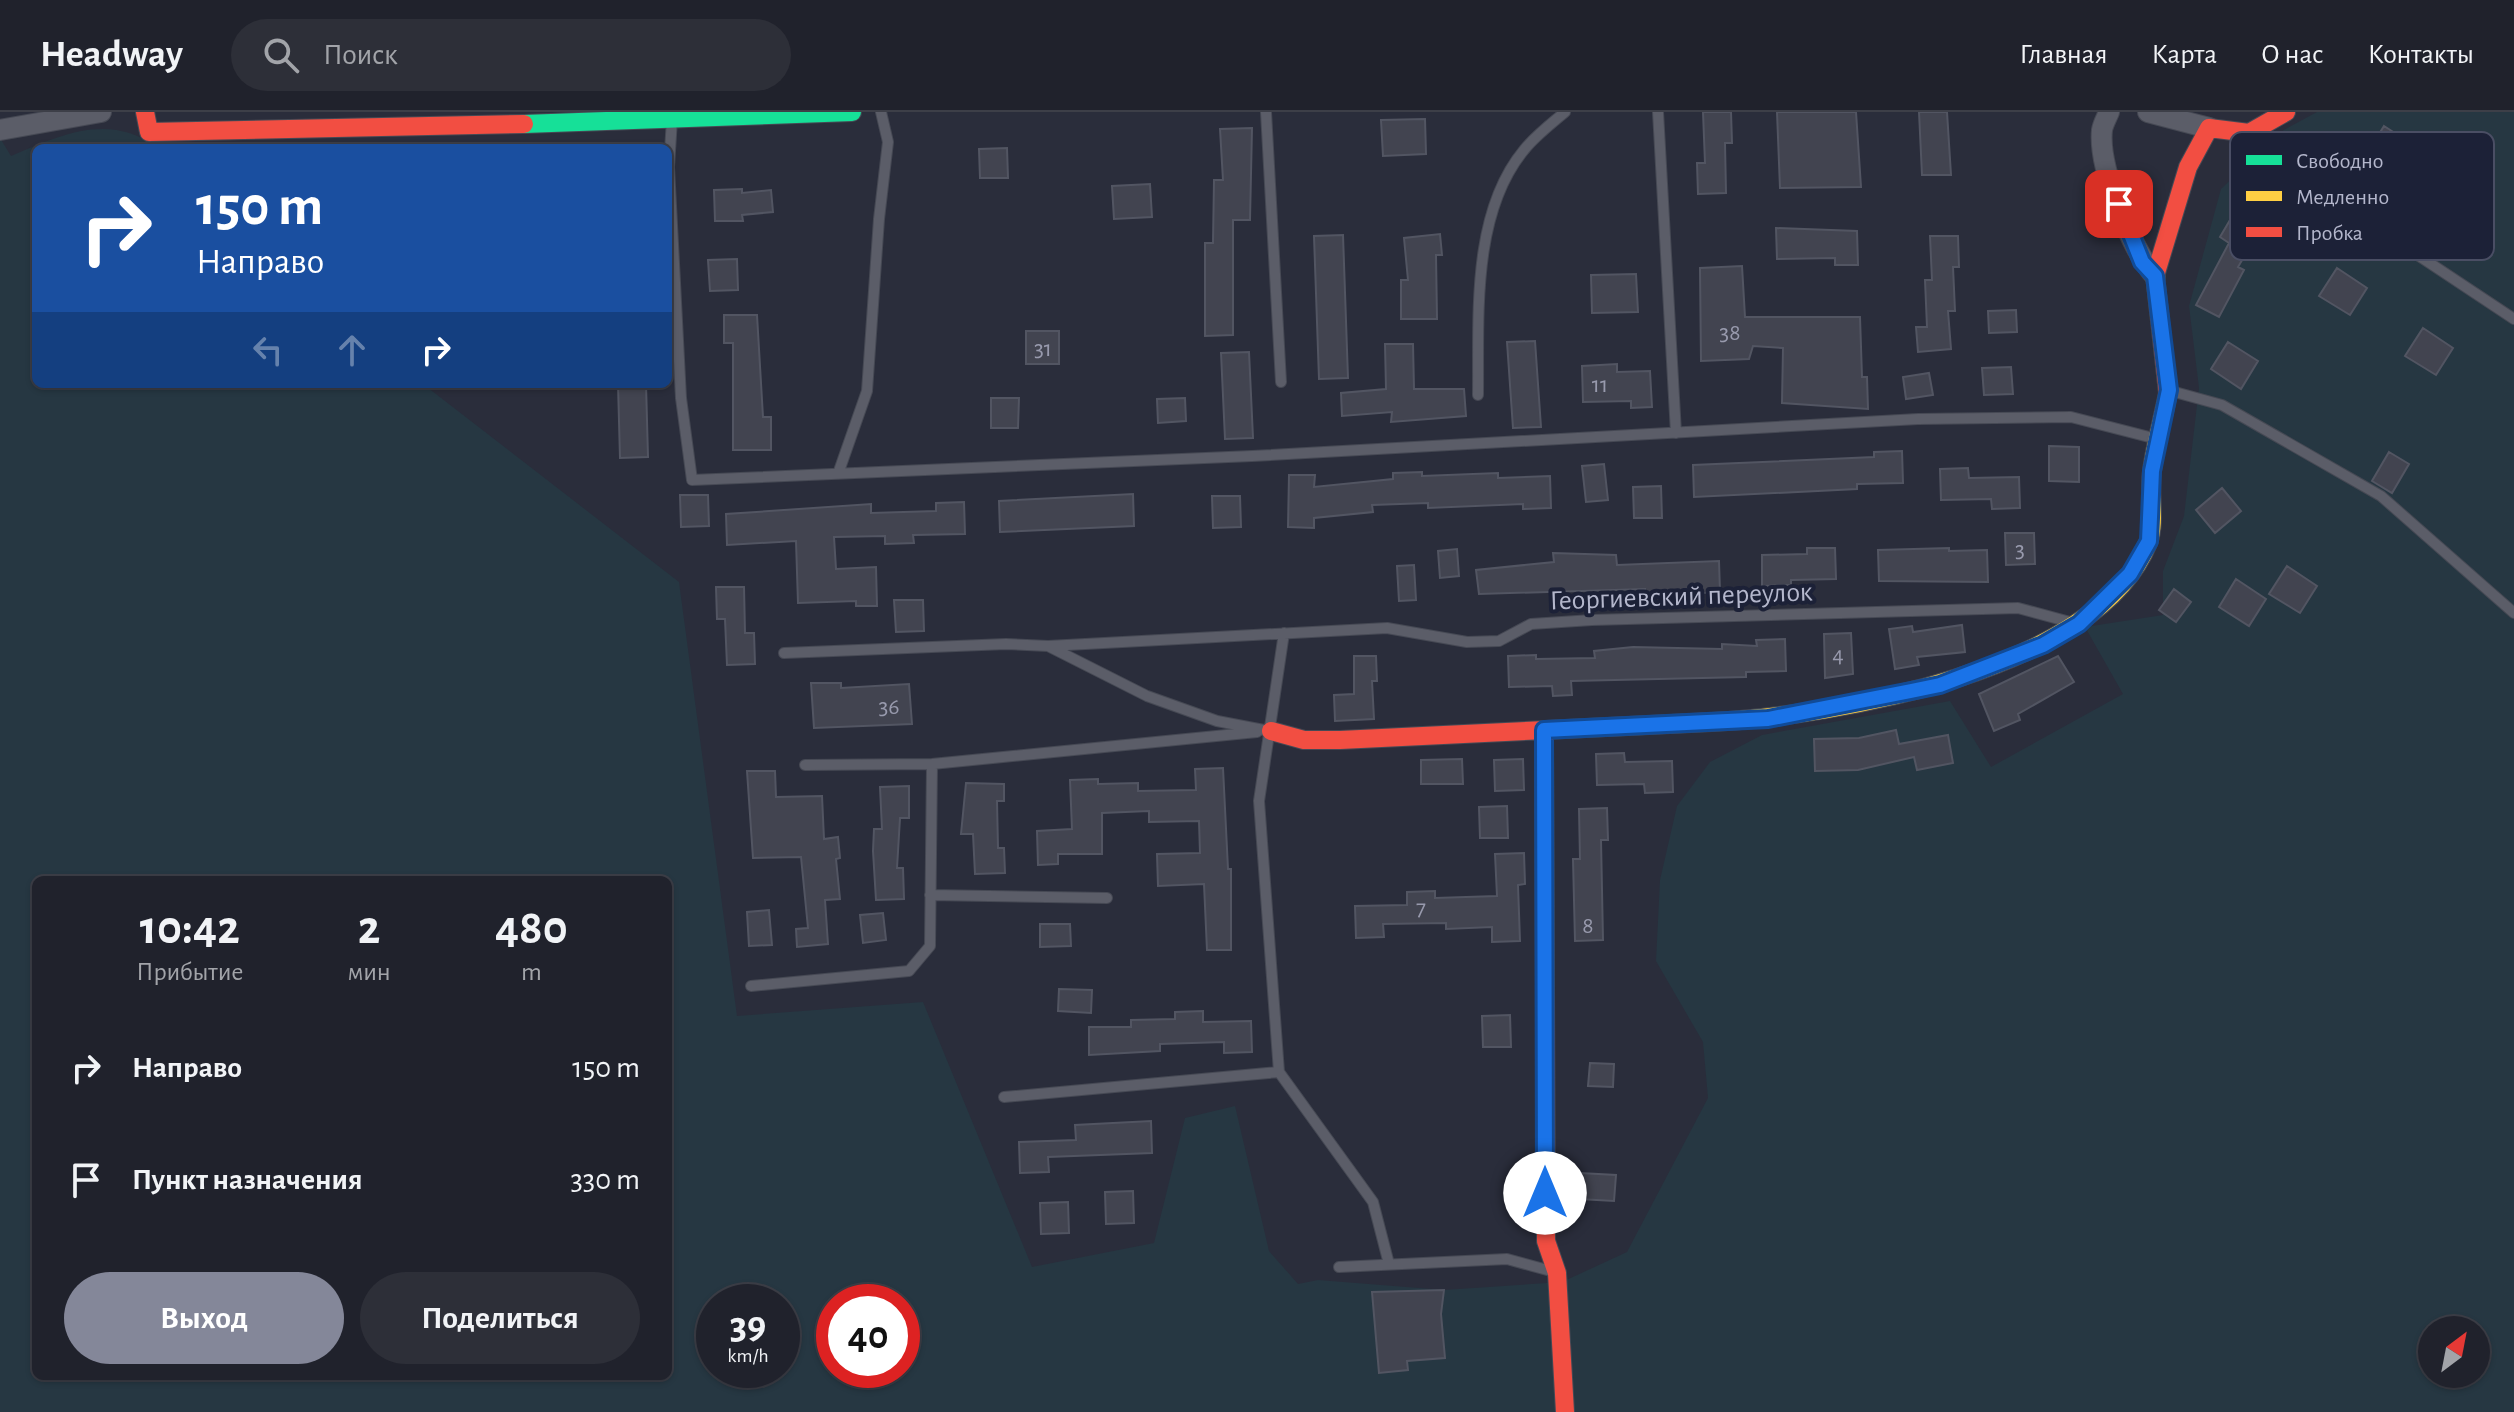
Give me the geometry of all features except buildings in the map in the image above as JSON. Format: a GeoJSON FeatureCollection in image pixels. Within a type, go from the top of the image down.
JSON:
{"type":"FeatureCollection","features":[{"type":"Feature","properties":{"kind":"street"},"geometry":{"type":"LineString","coordinates":[[0,130],[101,112]]}},
{"type":"Feature","properties":{"kind":"street"},"geometry":{"type":"LineString","coordinates":[[145,112],[149,132],[389,120],[852,112]]}},
{"type":"Feature","properties":{"kind":"street"},"geometry":{"type":"LineString","coordinates":[[2109,112],[2102,130],[2108,175],[2142,262],[2155,276]]}},
{"type":"Feature","properties":{"kind":"street"},"geometry":{"type":"LineString","coordinates":[[2148,112],[2209,128],[2241,132]]}},
{"type":"Feature","properties":{"kind":"street"},"geometry":{"type":"LineString","coordinates":[[2251,132],[2286,112]]}},
{"type":"Feature","properties":{"kind":"street"},"geometry":{"type":"LineString","coordinates":[[1271,731],[1304,740],[1340,740],[1768,719],[1940,685],[2043,645],[2079,624],[2130,574],[2149,541],[2152,471],[2169,390],[2155,276],[2188,167],[2209,128]]}},
{"type":"Feature","properties":{"kind":"street"},"geometry":{"type":"LineString","coordinates":[[1544,730],[1546,1241],[1557,1273],[1565,1412]]}},
{"type":"Feature","properties":{"kind":"lane"},"geometry":{"type":"LineString","coordinates":[[839,471],[867,391],[879,219],[888,142],[881,112]]}},
{"type":"Feature","properties":{"kind":"lane"},"geometry":{"type":"LineString","coordinates":[[1266,112],[1281,382]]}},
{"type":"Feature","properties":{"kind":"lane"},"geometry":{"type":"LineString","coordinates":[[1478,395],[1479,317],[1487,235],[1500,187],[1524,150],[1565,112]]}},
{"type":"Feature","properties":{"kind":"lane"},"geometry":{"type":"LineString","coordinates":[[1658,112],[1676,433]]}},
{"type":"Feature","properties":{"kind":"lane"},"geometry":{"type":"LineString","coordinates":[[670,144],[672,117]]}},
{"type":"Feature","properties":{"kind":"lane"},"geometry":{"type":"LineString","coordinates":[[672,225],[681,398],[692,480],[839,471],[1252,456],[1918,419],[2071,417],[2159,440]]}},
{"type":"Feature","properties":{"kind":"lane"},"geometry":{"type":"LineString","coordinates":[[2425,260],[2514,319]]}},
{"type":"Feature","properties":{"kind":"lane"},"geometry":{"type":"LineString","coordinates":[[2169,390],[2222,405],[2381,496],[2514,613]]}},
{"type":"Feature","properties":{"kind":"lane","name":"Георгиевский переулок"},"geometry":{"type":"LineString","coordinates":[[784,653],[1006,644],[1048,646],[1387,628],[1499,641],[1531,624],[1592,620],[2018,608],[2079,624]]}},
{"type":"Feature","properties":{"kind":"lane"},"geometry":{"type":"LineString","coordinates":[[1284,633],[1259,801],[1279,1072],[1373,1202],[1389,1264]]}},
{"type":"Feature","properties":{"kind":"lane"},"geometry":{"type":"LineString","coordinates":[[1048,646],[1147,696],[1217,721],[1271,731]]}},
{"type":"Feature","properties":{"kind":"lane"},"geometry":{"type":"LineString","coordinates":[[805,765],[932,764],[1271,731]]}},
{"type":"Feature","properties":{"kind":"lane"},"geometry":{"type":"LineString","coordinates":[[751,986],[909,971],[930,946],[932,764]]}},
{"type":"Feature","properties":{"kind":"lane"},"geometry":{"type":"LineString","coordinates":[[930,895],[1107,898]]}},
{"type":"Feature","properties":{"kind":"lane"},"geometry":{"type":"LineString","coordinates":[[1004,1097],[1279,1072]]}},
{"type":"Feature","properties":{"kind":"lane"},"geometry":{"type":"LineString","coordinates":[[1339,1267],[1507,1259],[1557,1273]]}},
{"type":"Feature","properties":{"kind":"shaded area"},"geometry":{"type":"Polygon","coordinates":[[[2317,112],[2514,112],[2514,1412],[0,1412],[0,138],[11,156],[32,147],[32,388],[428,388],[679,582],[737,1016],[923,1002],[1032,1267],[1154,1243],[1185,1118],[1235,1106],[1269,1251],[1298,1284],[1318,1280],[1444,1290],[1562,1282],[1627,1252],[1708,1098],[1703,1042],[1656,961],[1660,880],[1677,806],[1710,762],[1762,735],[1950,701],[1991,767],[2123,694],[2085,627],[2163,615],[2163,571],[2184,516],[2199,388],[2189,306],[2221,189],[2230,180],[2230,260],[2494,260],[2494,132],[2281,132],[2317,112]]]}},
{"type":"Feature","properties":{"kind":"shaded area"},"geometry":{"type":"Polygon","coordinates":[[[86,130],[122,131],[151,144],[40,144],[86,130]]]}},
{"type":"Feature","properties":{"kind":"traffic: fast"},"geometry":{"type":"LineString","coordinates":[[524,124],[852,112]]}},
{"type":"Feature","properties":{"kind":"traffic: slow"},"geometry":{"type":"LineString","coordinates":[[1712,722],[1824,710],[1890,696],[1956,678],[2020,654],[2075,624],[2120,587],[2148,543],[2152,526],[2152,471],[2168,393]]}},
{"type":"Feature","properties":{"kind":"traffic: jam"},"geometry":{"type":"LineString","coordinates":[[145,112],[149,132],[524,124]]}},
{"type":"Feature","properties":{"kind":"traffic: jam"},"geometry":{"type":"LineString","coordinates":[[2251,132],[2286,112]]}},
{"type":"Feature","properties":{"kind":"traffic: jam"},"geometry":{"type":"LineString","coordinates":[[2168,393],[2155,276],[2188,167],[2209,128],[2241,132]]}},
{"type":"Feature","properties":{"kind":"traffic: jam"},"geometry":{"type":"LineString","coordinates":[[1271,731],[1304,740],[1340,740],[1712,722]]}},
{"type":"Feature","properties":{"kind":"traffic: jam"},"geometry":{"type":"LineString","coordinates":[[1544,730],[1546,1241],[1557,1273],[1565,1412]]}},
{"type":"Feature","properties":{"kind":"route"},"geometry":{"type":"LineString","coordinates":[[1545,1193],[1544,730],[1768,719],[1911,691],[1940,685],[2043,645],[2079,624],[2130,574],[2149,541],[2152,471],[2169,390],[2155,276],[2142,262],[2119,204]]}}]}
